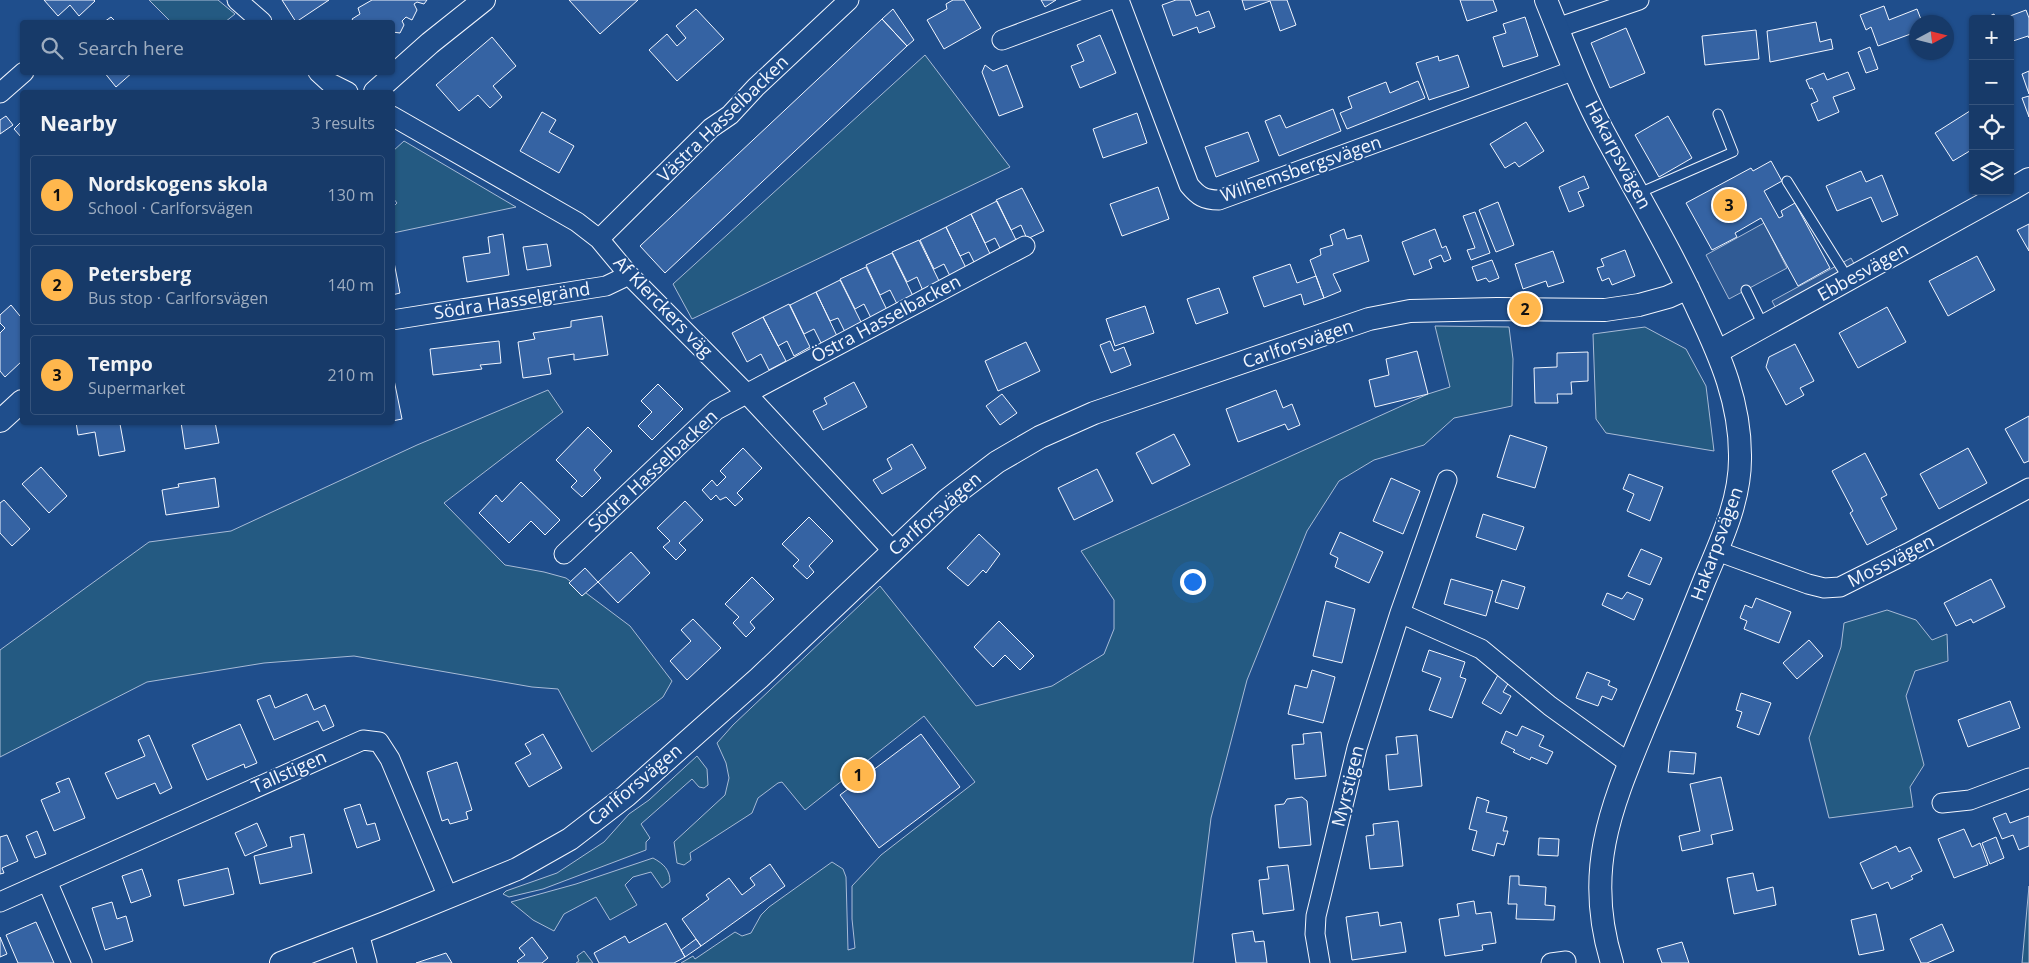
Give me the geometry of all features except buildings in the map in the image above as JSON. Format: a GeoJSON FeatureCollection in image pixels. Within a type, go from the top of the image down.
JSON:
{"type":"FeatureCollection","features":[{"type":"Feature","properties":{"kind":"street"},"geometry":{"type":"LineString","coordinates":[[237,0],[260,20]]}},
{"type":"Feature","properties":{"kind":"street"},"geometry":{"type":"LineString","coordinates":[[395,75],[484,0]]}},
{"type":"Feature","properties":{"kind":"street","name":"Västra Hasselbacken"},"geometry":{"type":"LineString","coordinates":[[599,239],[711,128],[730,115],[756,87],[849,0]]}},
{"type":"Feature","properties":{"kind":"street"},"geometry":{"type":"LineString","coordinates":[[1002,40],[1109,0]]}},
{"type":"Feature","properties":{"kind":"street","name":"Wilhemsbergsvägen"},"geometry":{"type":"LineString","coordinates":[[1119,0],[1189,185],[1196,195],[1207,200],[1219,200],[1575,70]]}},
{"type":"Feature","properties":{"kind":"street","name":"Hakarpsvägen"},"geometry":{"type":"LineString","coordinates":[[1546,0],[1603,131],[1639,193],[1688,288],[1717,352],[1736,408],[1740,455],[1740,481],[1717,551],[1629,763],[1611,812],[1600,870],[1601,911],[1605,940],[1612,963]]}},
{"type":"Feature","properties":{"kind":"street"},"geometry":{"type":"LineString","coordinates":[[1557,28],[1639,0]]}},
{"type":"Feature","properties":{"kind":"street"},"geometry":{"type":"LineString","coordinates":[[0,93],[21,75]]}},
{"type":"Feature","properties":{"kind":"street"},"geometry":{"type":"LineString","coordinates":[[321,75],[330,83],[344,90]]}},
{"type":"Feature","properties":{"kind":"street"},"geometry":{"type":"LineString","coordinates":[[377,90],[394,75]]}},
{"type":"Feature","properties":{"kind":"street","name":"Af Klerckers väg"},"geometry":{"type":"LineString","coordinates":[[395,118],[577,222],[599,239],[629,275],[746,393],[892,550]]}},
{"type":"Feature","properties":{"kind":"street","name":"Ebbesvägen"},"geometry":{"type":"LineString","coordinates":[[2014,188],[2029,179]]}},
{"type":"Feature","properties":{"kind":"street","name":"Ebbesvägen"},"geometry":{"type":"LineString","coordinates":[[1717,352],[1764,328],[2002,195]]}},
{"type":"Feature","properties":{"kind":"street","name":"Östra Hasselbacken"},"geometry":{"type":"LineString","coordinates":[[746,393],[1026,246]]}},
{"type":"Feature","properties":{"kind":"street","name":"Södra Hasselgränd"},"geometry":{"type":"LineString","coordinates":[[395,320],[606,286],[629,275]]}},
{"type":"Feature","properties":{"kind":"street","name":"Carlforsvägen"},"geometry":{"type":"LineString","coordinates":[[281,963],[517,869],[570,839],[626,796],[759,678],[892,550],[947,500],[996,462],[1040,437],[1094,413],[1369,319],[1410,311],[1497,309],[1606,310],[1661,299],[1688,288]]}},
{"type":"Feature","properties":{"kind":"street","name":"Södra Hasselbacken"},"geometry":{"type":"LineString","coordinates":[[564,554],[716,410],[746,393]]}},
{"type":"Feature","properties":{"kind":"street"},"geometry":{"type":"LineString","coordinates":[[0,421],[20,403]]}},
{"type":"Feature","properties":{"kind":"street","name":"Myrstigen"},"geometry":{"type":"LineString","coordinates":[[1320,963],[1316,934],[1316,916],[1357,748],[1400,613],[1447,480]]}},
{"type":"Feature","properties":{"kind":"street","name":"Mossvägen"},"geometry":{"type":"LineString","coordinates":[[1717,551],[1808,584],[1824,588],[1840,587],[2029,488]]}},
{"type":"Feature","properties":{"kind":"street"},"geometry":{"type":"LineString","coordinates":[[1400,613],[1481,649],[1550,706],[1629,763]]}},
{"type":"Feature","properties":{"kind":"street","name":"Tallstigen"},"geometry":{"type":"LineString","coordinates":[[0,902],[363,740],[379,742],[390,759],[448,897]]}},
{"type":"Feature","properties":{"kind":"street"},"geometry":{"type":"LineString","coordinates":[[1942,803],[1970,800],[2029,778]]}},
{"type":"Feature","properties":{"kind":"street"},"geometry":{"type":"LineString","coordinates":[[47,881],[82,963]]}},
{"type":"Feature","properties":{"kind":"street"},"geometry":{"type":"LineString","coordinates":[[359,933],[367,963]]}},
{"type":"Feature","properties":{"kind":"lane"},"geometry":{"type":"LineString","coordinates":[[1639,193],[1733,152],[1718,114]]}},
{"type":"Feature","properties":{"kind":"lane"},"geometry":{"type":"LineString","coordinates":[[1787,181],[1849,280]]}},
{"type":"Feature","properties":{"kind":"lane"},"geometry":{"type":"LineString","coordinates":[[1746,290],[1764,328]]}},
{"type":"Feature","properties":{"kind":"shaded area"},"geometry":{"type":"Polygon","coordinates":[[[149,0],[218,0],[235,14],[228,20],[169,20],[149,0]]]}},
{"type":"Feature","properties":{"kind":"shaded area"},"geometry":{"type":"Polygon","coordinates":[[[925,55],[1010,167],[692,319],[673,284],[925,55]]]}},
{"type":"Feature","properties":{"kind":"shaded area"},"geometry":{"type":"Polygon","coordinates":[[[404,141],[516,207],[395,233],[395,205],[397,203],[395,200],[395,149],[404,141]]]}},
{"type":"Feature","properties":{"kind":"shaded area"},"geometry":{"type":"Polygon","coordinates":[[[1764,223],[1787,268],[1729,299],[1706,255],[1764,223]]]}},
{"type":"Feature","properties":{"kind":"shaded area"},"geometry":{"type":"Polygon","coordinates":[[[1851,258],[1860,275],[1781,318],[1772,301],[1851,258]]]}},
{"type":"Feature","properties":{"kind":"shaded area"},"geometry":{"type":"Polygon","coordinates":[[[1435,326],[1509,327],[1513,359],[1512,406],[1454,418],[1424,445],[1374,460],[1339,481],[1307,531],[1247,680],[1211,818],[1193,963],[681,963],[693,956],[695,959],[735,932],[742,936],[751,933],[761,915],[769,907],[832,862],[843,869],[846,877],[848,950],[855,948],[852,919],[852,886],[881,855],[975,782],[924,716],[805,810],[782,782],[778,783],[758,798],[752,813],[690,853],[691,860],[684,865],[677,863],[674,842],[725,795],[729,778],[726,763],[717,743],[733,725],[880,586],[976,706],[1052,686],[1104,654],[1114,629],[1114,600],[1081,551],[1428,394],[1450,387],[1435,326]]]}},
{"type":"Feature","properties":{"kind":"shaded area"},"geometry":{"type":"Polygon","coordinates":[[[1645,327],[1686,349],[1706,386],[1714,451],[1606,433],[1596,419],[1593,334],[1645,327]]]}},
{"type":"Feature","properties":{"kind":"shaded area"},"geometry":{"type":"Polygon","coordinates":[[[548,390],[563,412],[444,503],[505,565],[566,578],[630,626],[672,681],[663,697],[592,752],[558,689],[532,687],[354,656],[264,663],[147,682],[0,757],[0,650],[149,542],[231,531],[417,445],[548,390]]]}},
{"type":"Feature","properties":{"kind":"shaded area"},"geometry":{"type":"Polygon","coordinates":[[[1887,610],[1916,620],[1932,640],[1947,634],[1948,661],[1915,671],[1906,696],[1924,765],[1910,787],[1913,807],[1829,818],[1809,738],[1841,647],[1844,623],[1887,610]]]}},
{"type":"Feature","properties":{"kind":"shaded area"},"geometry":{"type":"Polygon","coordinates":[[[697,756],[707,769],[708,785],[704,788],[699,787],[692,779],[641,824],[650,838],[646,842],[646,850],[543,889],[509,897],[503,894],[506,891],[557,873],[604,842],[629,814],[649,800],[697,756]]]}},
{"type":"Feature","properties":{"kind":"shaded area"},"geometry":{"type":"Polygon","coordinates":[[[653,858],[666,868],[670,882],[662,888],[651,872],[633,877],[625,885],[637,905],[610,920],[596,897],[564,914],[554,931],[533,920],[511,902],[576,884],[653,858]]]}},
{"type":"Feature","properties":{"kind":"shaded area"},"geometry":{"type":"Polygon","coordinates":[[[2029,886],[2029,963],[2022,963],[2029,886]]]}},
{"type":"Feature","properties":{"kind":"shaded area"},"geometry":{"type":"Polygon","coordinates":[[[584,951],[593,963],[576,963],[579,961],[577,956],[584,951]]]}},
{"type":"Feature","properties":{"kind":"place","name":"Tempo"},"geometry":{"type":"Point","coordinates":[1729,205]}},
{"type":"Feature","properties":{"kind":"place","name":"Petersberg"},"geometry":{"type":"Point","coordinates":[1525,309]}},
{"type":"Feature","properties":{"kind":"place","name":"Nordskogens skola"},"geometry":{"type":"Point","coordinates":[858,775]}}]}
